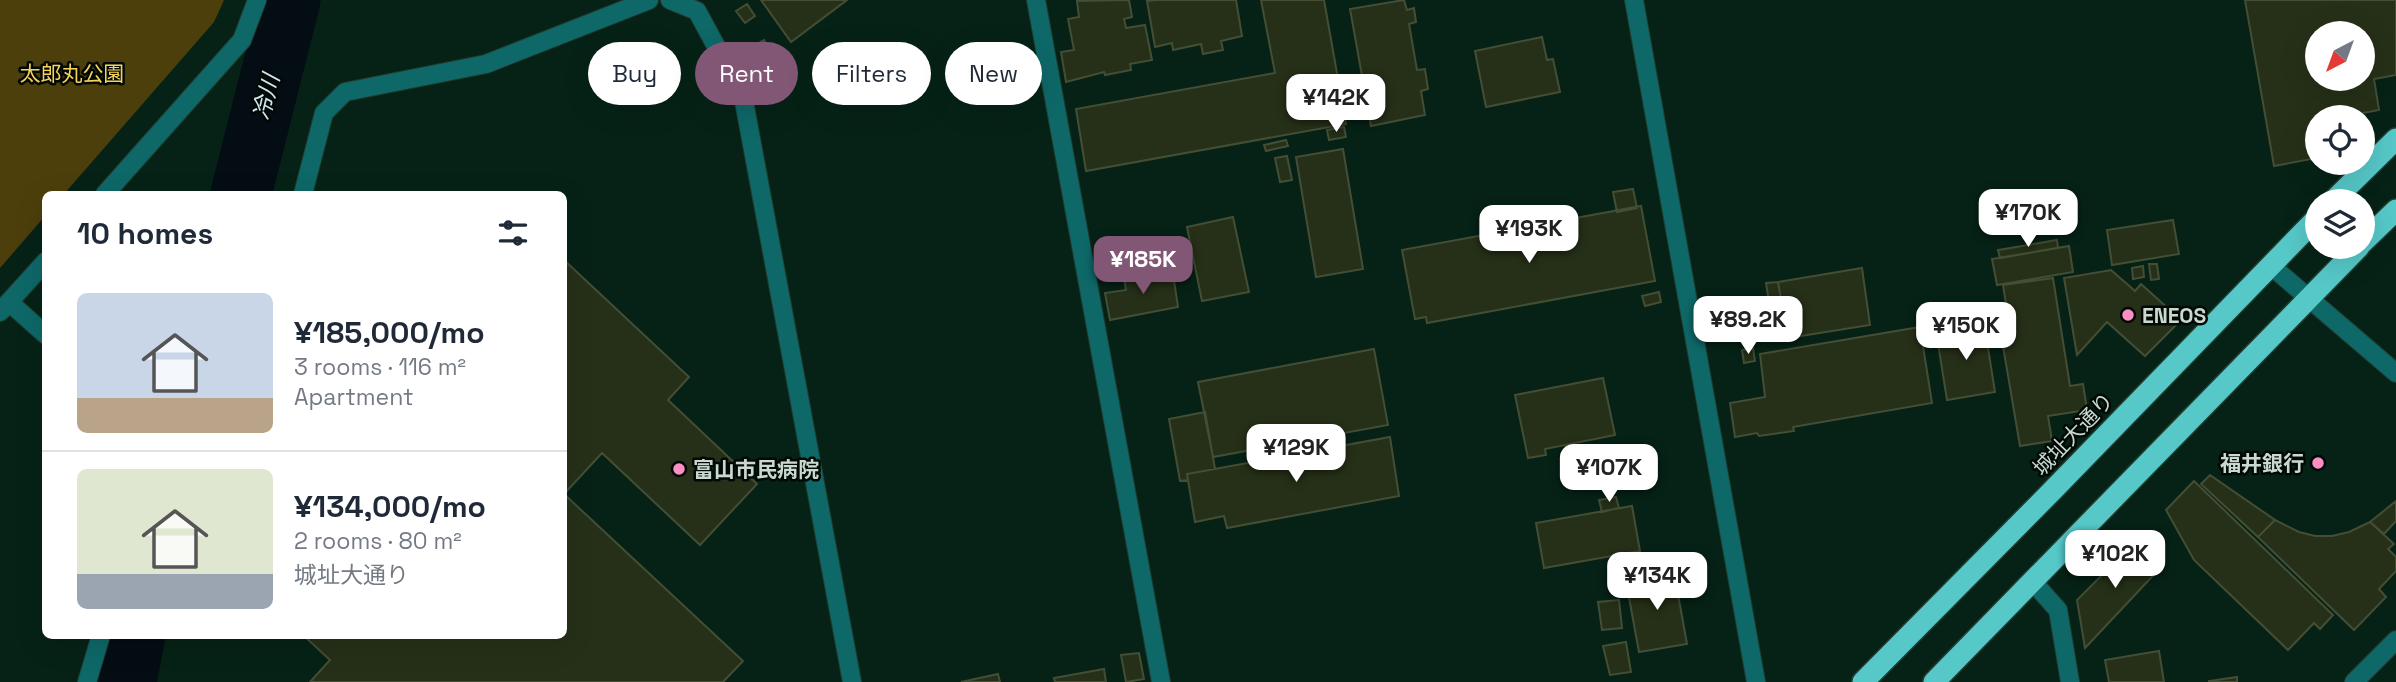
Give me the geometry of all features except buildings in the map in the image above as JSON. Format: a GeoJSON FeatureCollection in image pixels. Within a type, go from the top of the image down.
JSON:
{"type":"FeatureCollection","features":[{"type":"Feature","properties":{"kind":"highway"},"geometry":{"type":"LineString","coordinates":[[2345,189],[2396,139]]}},
{"type":"Feature","properties":{"kind":"highway"},"geometry":{"type":"LineString","coordinates":[[2375,231],[2396,210]]}},
{"type":"Feature","properties":{"kind":"highway","name":"城址大通り"},"geometry":{"type":"LineString","coordinates":[[1863,682],[2305,230]]}},
{"type":"Feature","properties":{"kind":"highway"},"geometry":{"type":"LineString","coordinates":[[1934,682],[2347,259]]}},
{"type":"Feature","properties":{"kind":"street"},"geometry":{"type":"LineString","coordinates":[[107,191],[242,40],[257,0]]}},
{"type":"Feature","properties":{"kind":"street"},"geometry":{"type":"LineString","coordinates":[[304,191],[324,113],[345,92],[485,64],[649,0]]}},
{"type":"Feature","properties":{"kind":"street"},"geometry":{"type":"LineString","coordinates":[[670,0],[697,11],[743,96],[852,682]]}},
{"type":"Feature","properties":{"kind":"street"},"geometry":{"type":"LineString","coordinates":[[1036,0],[1161,682]]}},
{"type":"Feature","properties":{"kind":"street"},"geometry":{"type":"LineString","coordinates":[[1634,0],[1756,682]]}},
{"type":"Feature","properties":{"kind":"street"},"geometry":{"type":"LineString","coordinates":[[42,265],[5,307],[42,332]]}},
{"type":"Feature","properties":{"kind":"street"},"geometry":{"type":"LineString","coordinates":[[2270,265],[2396,373]]}},
{"type":"Feature","properties":{"kind":"street"},"geometry":{"type":"LineString","coordinates":[[2033,582],[2058,610],[2070,682]]}},
{"type":"Feature","properties":{"kind":"street"},"geometry":{"type":"LineString","coordinates":[[87,682],[100,639]]}},
{"type":"Feature","properties":{"kind":"street"},"geometry":{"type":"LineString","coordinates":[[2354,682],[2396,640]]}},
{"type":"Feature","properties":{"kind":"green space","name":"太郎丸公園"},"geometry":{"type":"Polygon","coordinates":[[[0,0],[224,0],[214,22],[67,191],[42,191],[42,219],[0,268],[0,0]]]}},
{"type":"Feature","properties":{"kind":"waterway","name":"冷川"},"geometry":{"type":"LineString","coordinates":[[242,191],[290,0]]}},
{"type":"Feature","properties":{"kind":"waterway","name":"冷川"},"geometry":{"type":"LineString","coordinates":[[126,682],[134,639]]}},
{"type":"Feature","properties":{"kind":"place","name":"ENEOS"},"geometry":{"type":"Point","coordinates":[2128,315]}},
{"type":"Feature","properties":{"kind":"place","name":"福井銀行"},"geometry":{"type":"Point","coordinates":[2318,463]}},
{"type":"Feature","properties":{"kind":"place","name":"富山市民病院"},"geometry":{"type":"Point","coordinates":[679,469]}}]}
